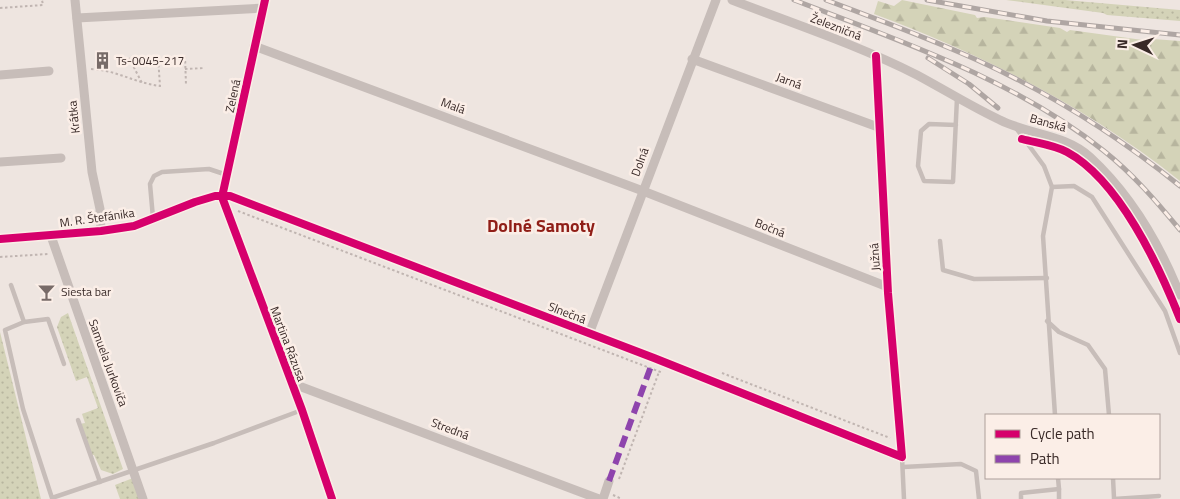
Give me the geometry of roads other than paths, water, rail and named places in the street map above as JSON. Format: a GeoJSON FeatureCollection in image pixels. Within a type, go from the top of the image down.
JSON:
{"type":"FeatureCollection","features":[{"type":"Feature","properties":{"kind":"street","name":"Krátka"},"geometry":{"type":"LineString","coordinates":[[75,0],[92,172],[100,209],[101,231]]}},
{"type":"Feature","properties":{"kind":"street","name":"Dolná"},"geometry":{"type":"LineString","coordinates":[[589,334],[716,0]]}},
{"type":"Feature","properties":{"kind":"street","name":"Železničná"},"geometry":{"type":"LineString","coordinates":[[732,0],[876,56]]}},
{"type":"Feature","properties":{"kind":"street","name":"Zelená"},"geometry":{"type":"LineString","coordinates":[[77,18],[264,4],[227,175],[226,197]]}},
{"type":"Feature","properties":{"kind":"street","name":"Malá"},"geometry":{"type":"LineString","coordinates":[[254,46],[643,190]]}},
{"type":"Feature","properties":{"kind":"street","name":"Banská"},"geometry":{"type":"LineString","coordinates":[[876,56],[1016,127],[1063,140],[1090,156],[1114,183],[1141,219],[1180,295]]}},
{"type":"Feature","properties":{"kind":"street","name":"Južná"},"geometry":{"type":"LineString","coordinates":[[876,56],[878,127],[888,287],[902,457]]}},
{"type":"Feature","properties":{"kind":"street","name":"Jarná"},"geometry":{"type":"LineString","coordinates":[[692,59],[878,127]]}},
{"type":"Feature","properties":{"kind":"street"},"geometry":{"type":"LineString","coordinates":[[0,76],[49,72]]}},
{"type":"Feature","properties":{"kind":"street"},"geometry":{"type":"LineString","coordinates":[[0,162],[61,158]]}},
{"type":"Feature","properties":{"kind":"street","name":"Bočná"},"geometry":{"type":"LineString","coordinates":[[643,190],[888,287]]}},
{"type":"Feature","properties":{"kind":"street","name":"M. R. Štefánika"},"geometry":{"type":"LineString","coordinates":[[0,239],[51,236],[134,226],[195,202],[215,196],[226,197]]}},
{"type":"Feature","properties":{"kind":"street","name":"Slnečná"},"geometry":{"type":"LineString","coordinates":[[226,197],[589,334],[902,457]]}},
{"type":"Feature","properties":{"kind":"street","name":"Martina Rázusa"},"geometry":{"type":"LineString","coordinates":[[226,197],[332,499]]}},
{"type":"Feature","properties":{"kind":"street","name":"Samuela Jurkoviča"},"geometry":{"type":"LineString","coordinates":[[51,236],[143,499]]}},
{"type":"Feature","properties":{"kind":"street","name":"Stredná"},"geometry":{"type":"LineString","coordinates":[[291,383],[601,499]]}},
{"type":"Feature","properties":{"kind":"street"},"geometry":{"type":"LineString","coordinates":[[601,499],[610,480]]}},
{"type":"Feature","properties":{"kind":"lane"},"geometry":{"type":"LineString","coordinates":[[956,125],[929,124],[921,131],[918,166],[924,181],[953,182],[956,125],[957,97]]}},
{"type":"Feature","properties":{"kind":"lane"},"geometry":{"type":"LineString","coordinates":[[1016,127],[1044,166],[1052,186],[1043,236],[1055,414]]}},
{"type":"Feature","properties":{"kind":"lane"},"geometry":{"type":"LineString","coordinates":[[153,218],[150,184],[154,176],[162,172],[209,169],[227,175]]}},
{"type":"Feature","properties":{"kind":"lane"},"geometry":{"type":"LineString","coordinates":[[1052,186],[1074,186],[1092,197],[1165,311],[1180,353]]}},
{"type":"Feature","properties":{"kind":"lane"},"geometry":{"type":"LineString","coordinates":[[940,241],[943,270],[974,279],[1047,278]]}},
{"type":"Feature","properties":{"kind":"lane"},"geometry":{"type":"LineString","coordinates":[[12,285],[24,322]]}},
{"type":"Feature","properties":{"kind":"lane"},"geometry":{"type":"LineString","coordinates":[[64,364],[48,319],[24,322],[5,330],[24,409],[52,498],[134,471],[302,410]]}},
{"type":"Feature","properties":{"kind":"lane"},"geometry":{"type":"LineString","coordinates":[[1048,321],[1059,332],[1088,345],[1105,369],[1108,414]]}},
{"type":"Feature","properties":{"kind":"lane"},"geometry":{"type":"LineString","coordinates":[[78,420],[100,482]]}},
{"type":"Feature","properties":{"kind":"lane","name":"Južná"},"geometry":{"type":"LineString","coordinates":[[902,457],[904,499]]}},
{"type":"Feature","properties":{"kind":"lane"},"geometry":{"type":"LineString","coordinates":[[903,467],[961,464],[976,471],[979,499]]}},
{"type":"Feature","properties":{"kind":"lane"},"geometry":{"type":"LineString","coordinates":[[1058,479],[1059,499]]}},
{"type":"Feature","properties":{"kind":"lane"},"geometry":{"type":"LineString","coordinates":[[1113,479],[1114,498],[1159,496]]}},
{"type":"Feature","properties":{"kind":"lane"},"geometry":{"type":"LineString","coordinates":[[1021,499],[1020,493],[1059,489]]}},
{"type":"Feature","properties":{"kind":"railway"},"geometry":{"type":"LineString","coordinates":[[794,0],[955,64],[994,82],[1032,103],[1069,126],[1115,160],[1144,189],[1180,230]]}},
{"type":"Feature","properties":{"kind":"railway"},"geometry":{"type":"LineString","coordinates":[[826,0],[959,52],[1031,87],[1108,133],[1180,186]]}},
{"type":"Feature","properties":{"kind":"railway"},"geometry":{"type":"LineString","coordinates":[[927,0],[1047,21],[1180,35]]}},
{"type":"Feature","properties":{"kind":"railway"},"geometry":{"type":"LineString","coordinates":[[928,58],[969,84],[998,108]]}},
{"type":"Feature","properties":{"kind":"place","name":"Ts-0045-217"},"geometry":{"type":"Point","coordinates":[102,61]}},
{"type":"Feature","properties":{"kind":"place","name":"Siesta bar"},"geometry":{"type":"Point","coordinates":[47,292]}},
{"type":"Feature","properties":{"kind":"district","name":"Dolné Samoty"},"geometry":{"type":"Point","coordinates":[541,226]}}]}
